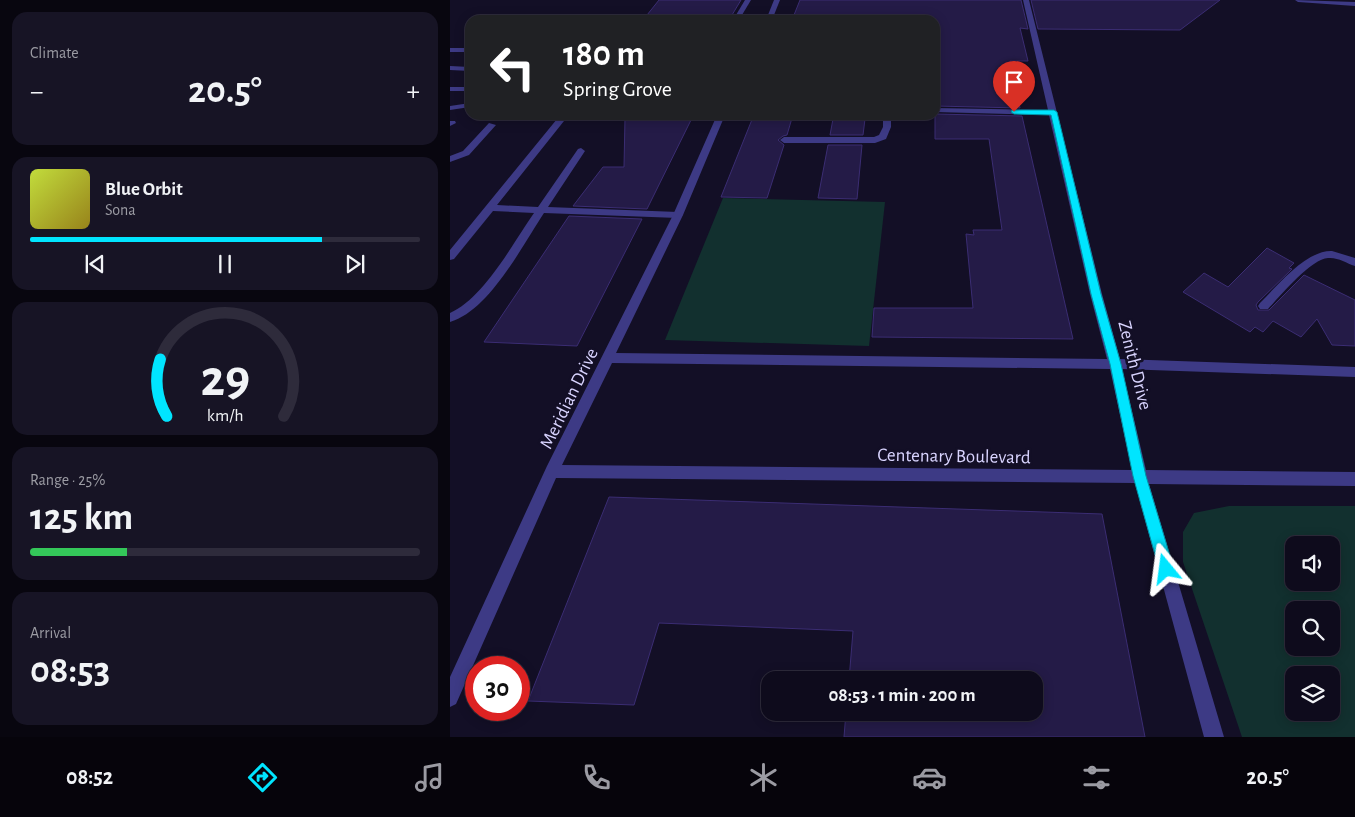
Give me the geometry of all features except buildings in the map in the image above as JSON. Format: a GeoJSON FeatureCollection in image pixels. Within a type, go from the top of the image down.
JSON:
{"type":"FeatureCollection","features":[{"type":"Feature","properties":{"kind":"street"},"geometry":{"type":"LineString","coordinates":[[739,15],[748,0]]}},
{"type":"Feature","properties":{"kind":"street"},"geometry":{"type":"LineString","coordinates":[[771,15],[778,0]]}},
{"type":"Feature","properties":{"kind":"street","name":"Zenith Drive"},"geometry":{"type":"LineString","coordinates":[[1026,0],[1096,294],[1115,364],[1140,476],[1214,737]]}},
{"type":"Feature","properties":{"kind":"street"},"geometry":{"type":"LineString","coordinates":[[1298,0],[1355,4]]}},
{"type":"Feature","properties":{"kind":"street"},"geometry":{"type":"LineString","coordinates":[[450,50],[465,50]]}},
{"type":"Feature","properties":{"kind":"street"},"geometry":{"type":"LineString","coordinates":[[450,68],[465,69]]}},
{"type":"Feature","properties":{"kind":"street"},"geometry":{"type":"LineString","coordinates":[[450,89],[465,89]]}},
{"type":"Feature","properties":{"kind":"street"},"geometry":{"type":"LineString","coordinates":[[450,108],[465,106]]}},
{"type":"Feature","properties":{"kind":"street"},"geometry":{"type":"LineString","coordinates":[[940,110],[1054,112]]}},
{"type":"Feature","properties":{"kind":"street","name":"Meridian Drive"},"geometry":{"type":"LineString","coordinates":[[450,698],[552,471],[678,215],[719,120]]}},
{"type":"Feature","properties":{"kind":"street"},"geometry":{"type":"LineString","coordinates":[[784,140],[875,140],[884,137],[887,120]]}},
{"type":"Feature","properties":{"kind":"street"},"geometry":{"type":"LineString","coordinates":[[450,257],[560,121]]}},
{"type":"Feature","properties":{"kind":"street"},"geometry":{"type":"LineString","coordinates":[[450,159],[466,153],[492,125]]}},
{"type":"Feature","properties":{"kind":"street"},"geometry":{"type":"LineString","coordinates":[[450,318],[465,311],[478,299],[582,151]]}},
{"type":"Feature","properties":{"kind":"street"},"geometry":{"type":"LineString","coordinates":[[490,208],[678,215]]}},
{"type":"Feature","properties":{"kind":"street"},"geometry":{"type":"LineString","coordinates":[[1264,306],[1309,263],[1320,256],[1333,255],[1355,262]]}},
{"type":"Feature","properties":{"kind":"street"},"geometry":{"type":"LineString","coordinates":[[608,358],[1115,364],[1355,372]]}},
{"type":"Feature","properties":{"kind":"street","name":"Centenary Boulevard"},"geometry":{"type":"LineString","coordinates":[[552,471],[1355,479]]}},
{"type":"Feature","properties":{"kind":"green space"},"geometry":{"type":"Polygon","coordinates":[[[723,198],[885,202],[869,346],[665,340],[723,198]]]}},
{"type":"Feature","properties":{"kind":"green space"},"geometry":{"type":"Polygon","coordinates":[[[1229,506],[1355,506],[1355,737],[1242,737],[1183,562],[1183,532],[1194,513],[1229,506]]]}},
{"type":"Feature","properties":{"kind":"route"},"geometry":{"type":"LineString","coordinates":[[1014,112],[1054,112],[1140,476],[1166,569]]}}]}
